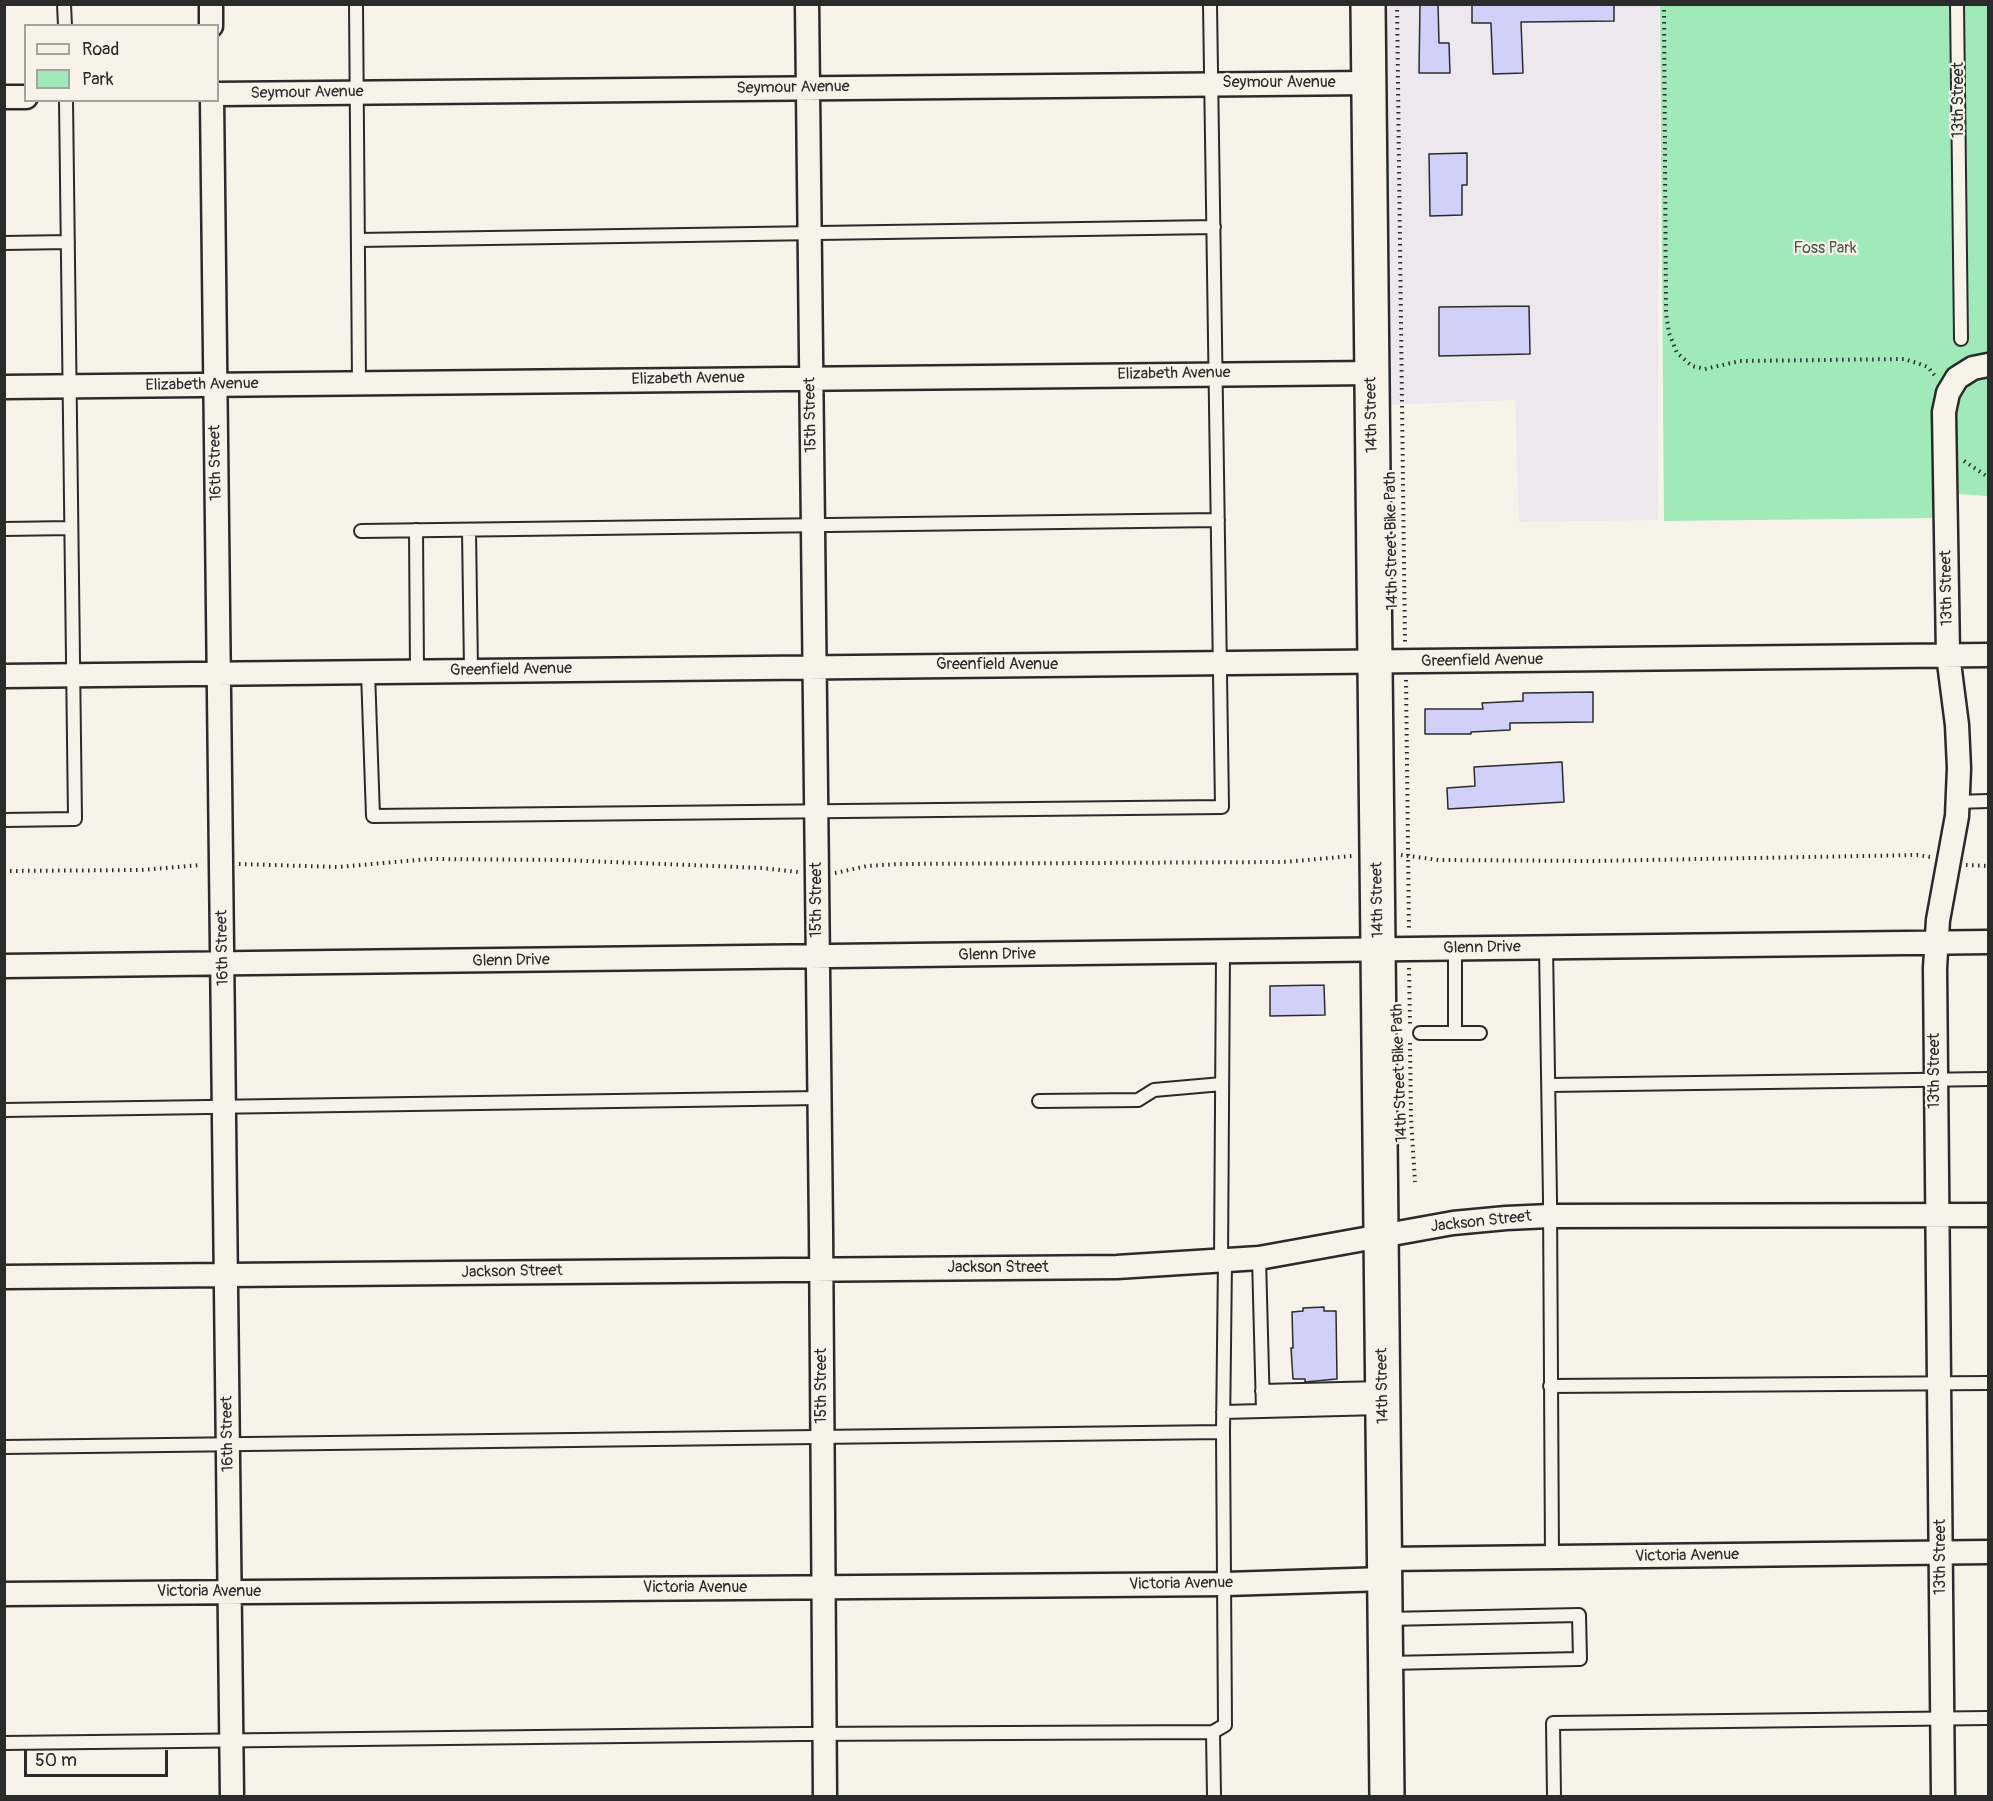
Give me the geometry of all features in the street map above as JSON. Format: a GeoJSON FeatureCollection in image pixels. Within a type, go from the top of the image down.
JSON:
{"type":"FeatureCollection","features":[{"type":"Feature","properties":{"kind":"street"},"geometry":{"type":"LineString","coordinates":[[211,4],[211,24]]}},
{"type":"Feature","properties":{"kind":"street","name":"15th Street"},"geometry":{"type":"LineString","coordinates":[[807,4],[825,1797]]}},
{"type":"Feature","properties":{"kind":"street","name":"14th Street"},"geometry":{"type":"LineString","coordinates":[[1368,4],[1372,373],[1390,662],[1378,949],[1387,1797]]}},
{"type":"Feature","properties":{"kind":"street","name":"Seymour Avenue"},"geometry":{"type":"LineString","coordinates":[[219,94],[1369,83]]}},
{"type":"Feature","properties":{"kind":"street"},"geometry":{"type":"LineString","coordinates":[[4,97],[24,97]]}},
{"type":"Feature","properties":{"kind":"street","name":"16th Street"},"geometry":{"type":"LineString","coordinates":[[212,102],[232,1797]]}},
{"type":"Feature","properties":{"kind":"street","name":"13th Street"},"geometry":{"type":"LineString","coordinates":[[1943,1797],[1935,943],[1953,839],[1957,801],[1957,725],[1948,655],[1944,412],[1957,378],[1973,368],[1984,365]]}},
{"type":"Feature","properties":{"kind":"street","name":"Elizabeth Avenue"},"geometry":{"type":"LineString","coordinates":[[4,387],[1372,373]]}},
{"type":"Feature","properties":{"kind":"street","name":"Greenfield Avenue"},"geometry":{"type":"LineString","coordinates":[[4,676],[1989,654]]}},
{"type":"Feature","properties":{"kind":"street","name":"Glenn Drive"},"geometry":{"type":"LineString","coordinates":[[4,966],[1989,942]]}},
{"type":"Feature","properties":{"kind":"street","name":"Jackson Street"},"geometry":{"type":"LineString","coordinates":[[4,1276],[1117,1267],[1259,1258],[1470,1221],[1550,1216],[1989,1215]]}},
{"type":"Feature","properties":{"kind":"street","name":"Victoria Avenue"},"geometry":{"type":"LineString","coordinates":[[4,1593],[1226,1584],[1384,1569],[1552,1557],[1989,1552]]}},
{"type":"Feature","properties":{"kind":"lane"},"geometry":{"type":"LineString","coordinates":[[64,4],[65,24]]}},
{"type":"Feature","properties":{"kind":"lane"},"geometry":{"type":"LineString","coordinates":[[356,4],[359,383]]}},
{"type":"Feature","properties":{"kind":"lane"},"geometry":{"type":"LineString","coordinates":[[368,672],[373,816],[1222,807],[1210,4]]}},
{"type":"Feature","properties":{"kind":"lane","name":"13th Street"},"geometry":{"type":"LineString","coordinates":[[1957,4],[1961,339]]}},
{"type":"Feature","properties":{"kind":"lane"},"geometry":{"type":"LineString","coordinates":[[4,820],[75,819],[66,102]]}},
{"type":"Feature","properties":{"kind":"lane"},"geometry":{"type":"LineString","coordinates":[[358,240],[1214,227]]}},
{"type":"Feature","properties":{"kind":"lane"},"geometry":{"type":"LineString","coordinates":[[4,243],[68,242]]}},
{"type":"Feature","properties":{"kind":"lane"},"geometry":{"type":"LineString","coordinates":[[361,531],[1218,520]]}},
{"type":"Feature","properties":{"kind":"lane"},"geometry":{"type":"LineString","coordinates":[[4,529],[71,528]]}},
{"type":"Feature","properties":{"kind":"lane"},"geometry":{"type":"LineString","coordinates":[[416,530],[417,671]]}},
{"type":"Feature","properties":{"kind":"lane"},"geometry":{"type":"LineString","coordinates":[[469,530],[471,670]]}},
{"type":"Feature","properties":{"kind":"lane"},"geometry":{"type":"LineString","coordinates":[[1957,801],[1989,801]]}},
{"type":"Feature","properties":{"kind":"lane"},"geometry":{"type":"LineString","coordinates":[[1546,947],[1552,1557]]}},
{"type":"Feature","properties":{"kind":"lane"},"geometry":{"type":"LineString","coordinates":[[1455,948],[1455,1033]]}},
{"type":"Feature","properties":{"kind":"lane"},"geometry":{"type":"LineString","coordinates":[[4,1743],[1213,1732],[1225,1725],[1223,952]]}},
{"type":"Feature","properties":{"kind":"lane"},"geometry":{"type":"LineString","coordinates":[[1420,1033],[1480,1033]]}},
{"type":"Feature","properties":{"kind":"lane"},"geometry":{"type":"LineString","coordinates":[[1549,1084],[1989,1079]]}},
{"type":"Feature","properties":{"kind":"lane"},"geometry":{"type":"LineString","coordinates":[[1039,1101],[1138,1100],[1154,1090],[1222,1084]]}},
{"type":"Feature","properties":{"kind":"lane"},"geometry":{"type":"LineString","coordinates":[[4,1110],[819,1098]]}},
{"type":"Feature","properties":{"kind":"lane"},"geometry":{"type":"LineString","coordinates":[[1259,1258],[1262,1401]]}},
{"type":"Feature","properties":{"kind":"lane"},"geometry":{"type":"LineString","coordinates":[[1550,1386],[1989,1383]]}},
{"type":"Feature","properties":{"kind":"lane"},"geometry":{"type":"LineString","coordinates":[[1223,1412],[1262,1401],[1383,1398]]}},
{"type":"Feature","properties":{"kind":"lane"},"geometry":{"type":"LineString","coordinates":[[1262,1401],[1383,1398]]}},
{"type":"Feature","properties":{"kind":"lane"},"geometry":{"type":"LineString","coordinates":[[4,1447],[1223,1432]]}},
{"type":"Feature","properties":{"kind":"lane"},"geometry":{"type":"LineString","coordinates":[[1385,1619],[1579,1615],[1580,1659],[1385,1663]]}},
{"type":"Feature","properties":{"kind":"lane"},"geometry":{"type":"LineString","coordinates":[[1554,1797],[1553,1723],[1989,1718]]}},
{"type":"Feature","properties":{"kind":"lane"},"geometry":{"type":"LineString","coordinates":[[1213,1732],[1214,1797]]}},
{"type":"Feature","properties":{"kind":"path","name":"14th Street Bike Path"},"geometry":{"type":"LineString","coordinates":[[1397,4],[1390,662],[1408,856],[1409,934]]}},
{"type":"Feature","properties":{"kind":"path"},"geometry":{"type":"LineString","coordinates":[[1664,4],[1666,313],[1669,333],[1677,353],[1692,366],[1705,369],[1740,361],[1905,359],[1928,367],[1936,377],[1947,400]]}},
{"type":"Feature","properties":{"kind":"path"},"geometry":{"type":"LineString","coordinates":[[1400,855],[1439,860],[1593,861],[1917,855],[1939,859]]}},
{"type":"Feature","properties":{"kind":"path"},"geometry":{"type":"LineString","coordinates":[[834,873],[867,866],[899,864],[1284,862],[1357,856]]}},
{"type":"Feature","properties":{"kind":"path"},"geometry":{"type":"LineString","coordinates":[[243,864],[338,867],[429,859],[563,860],[762,868],[796,872]]}},
{"type":"Feature","properties":{"kind":"path"},"geometry":{"type":"LineString","coordinates":[[1957,864],[1989,866]]}},
{"type":"Feature","properties":{"kind":"path"},"geometry":{"type":"LineString","coordinates":[[4,871],[141,870],[195,865]]}},
{"type":"Feature","properties":{"kind":"path","name":"14th Street Bike Path"},"geometry":{"type":"LineString","coordinates":[[1409,964],[1411,1119],[1415,1182]]}},
{"type":"Feature","properties":{"kind":"shaded area"},"geometry":{"type":"Polygon","coordinates":[[[1385,5],[1659,5],[1658,520],[1519,522],[1515,400],[1389,405],[1385,5]]]}},
{"type":"Feature","properties":{"kind":"green space","name":"Foss Park"},"geometry":{"type":"Polygon","coordinates":[[[1660,5],[1988,5],[1988,496],[1958,494],[1937,518],[1664,521],[1660,5]]]}},
{"type":"Feature","properties":{"kind":"building"},"geometry":{"type":"Polygon","coordinates":[[[1420,4],[1438,4],[1439,43],[1449,43],[1450,73],[1419,73],[1420,4]]]}},
{"type":"Feature","properties":{"kind":"building"},"geometry":{"type":"Polygon","coordinates":[[[1472,4],[1614,4],[1614,21],[1521,22],[1523,73],[1493,74],[1491,23],[1472,23],[1472,4]]]}},
{"type":"Feature","properties":{"kind":"building"},"geometry":{"type":"Polygon","coordinates":[[[1467,153],[1467,185],[1462,185],[1462,215],[1430,216],[1429,154],[1467,153]]]}},
{"type":"Feature","properties":{"kind":"building"},"geometry":{"type":"Polygon","coordinates":[[[1529,306],[1530,354],[1439,356],[1439,307],[1529,306]]]}},
{"type":"Feature","properties":{"kind":"building"},"geometry":{"type":"Polygon","coordinates":[[[1593,692],[1593,722],[1510,723],[1510,730],[1471,732],[1471,734],[1425,734],[1425,709],[1483,709],[1482,703],[1523,701],[1523,693],[1593,692]]]}},
{"type":"Feature","properties":{"kind":"building"},"geometry":{"type":"Polygon","coordinates":[[[1562,762],[1564,802],[1448,809],[1447,788],[1475,786],[1474,767],[1562,762]]]}},
{"type":"Feature","properties":{"kind":"building"},"geometry":{"type":"Polygon","coordinates":[[[1324,985],[1325,1015],[1270,1016],[1270,986],[1324,985]]]}},
{"type":"Feature","properties":{"kind":"building"},"geometry":{"type":"Polygon","coordinates":[[[1324,1307],[1324,1311],[1336,1311],[1337,1379],[1305,1382],[1305,1379],[1293,1379],[1292,1312],[1303,1311],[1303,1308],[1324,1307]]]}}]}
